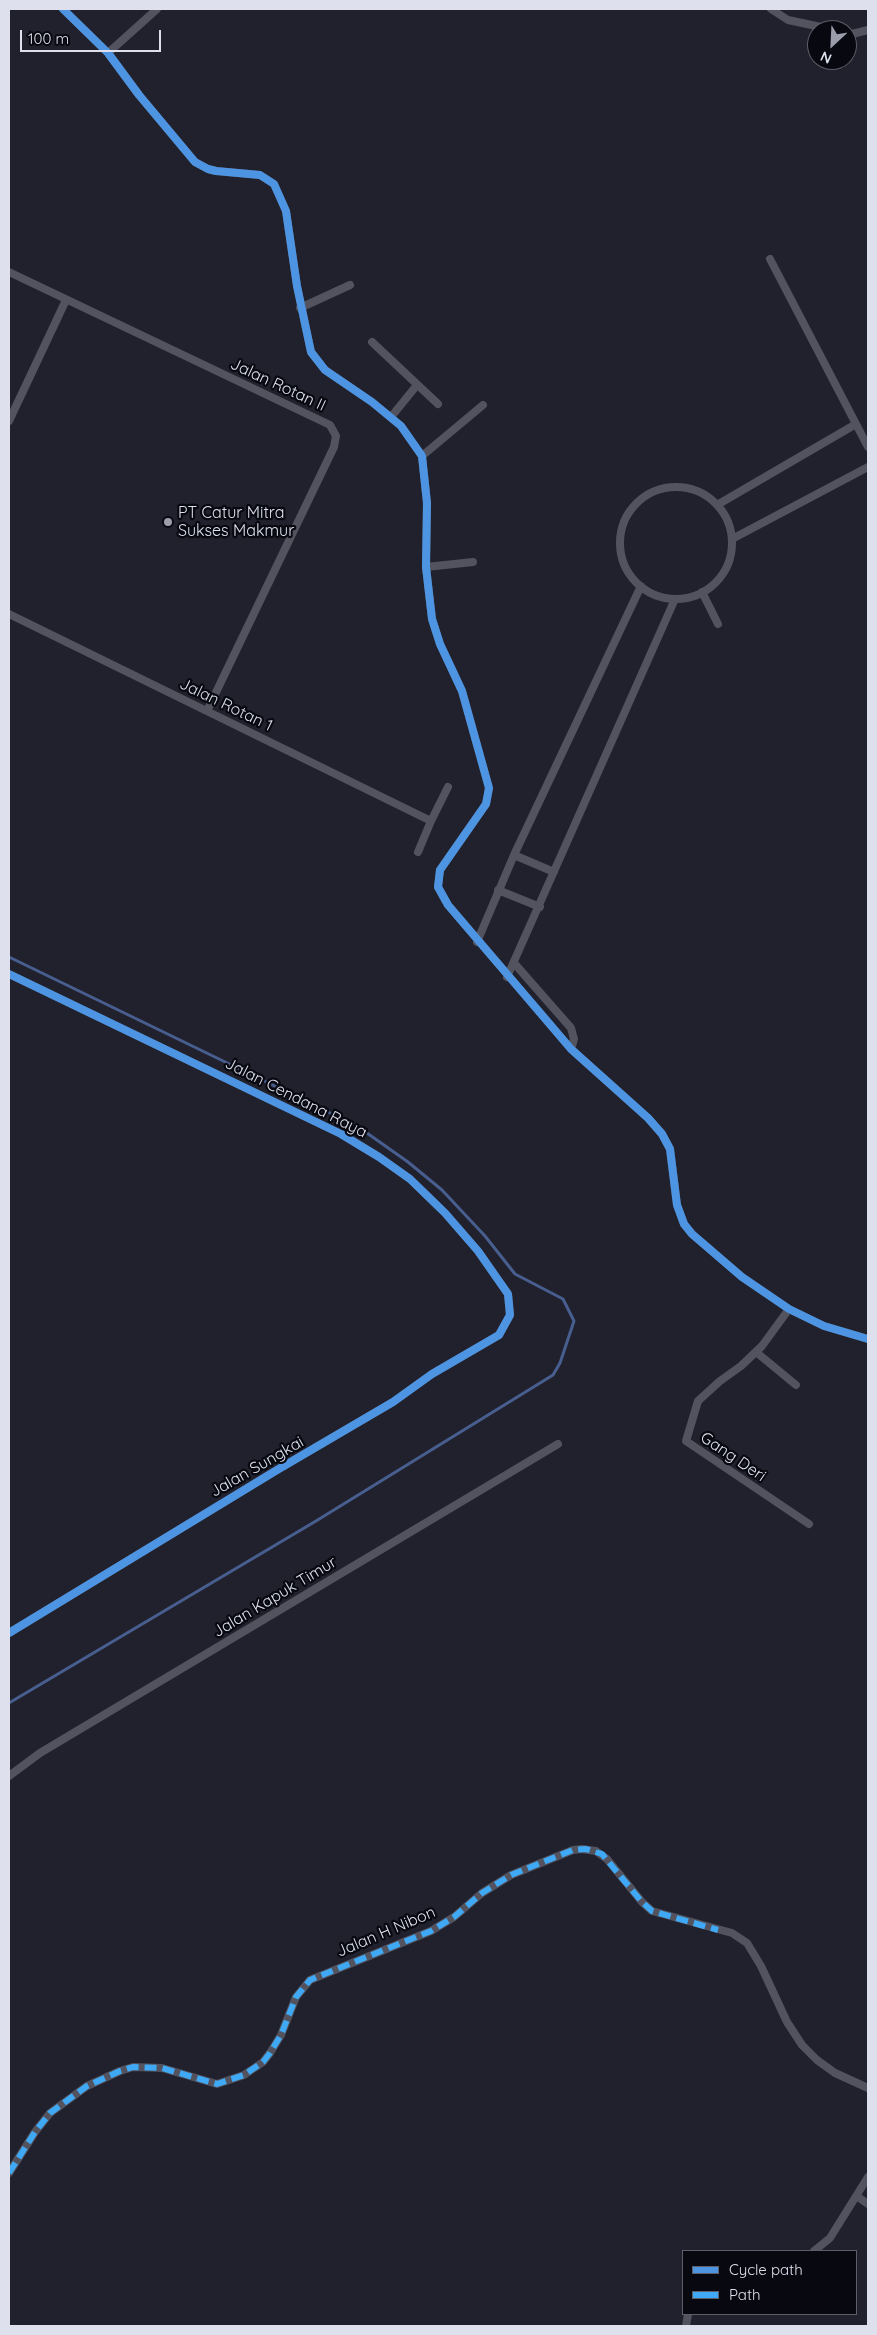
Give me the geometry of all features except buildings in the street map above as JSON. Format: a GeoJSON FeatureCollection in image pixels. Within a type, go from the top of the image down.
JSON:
{"type":"FeatureCollection","features":[{"type":"Feature","properties":{"kind":"street"},"geometry":{"type":"LineString","coordinates":[[63,9],[108,53],[139,95],[195,162],[208,170],[260,175],[274,184],[286,211],[300,308],[308,344],[317,361],[325,370],[391,417],[410,436],[422,456],[427,503],[426,568],[429,600],[435,631],[462,691],[490,788],[486,804],[443,866],[438,882],[448,905],[507,977],[571,1049],[648,1118],[662,1134],[670,1149],[677,1205],[684,1224],[697,1240],[742,1277],[789,1309],[824,1326],[868,1339]]}},
{"type":"Feature","properties":{"kind":"street"},"geometry":{"type":"LineString","coordinates":[[108,53],[157,9]]}},
{"type":"Feature","properties":{"kind":"street"},"geometry":{"type":"LineString","coordinates":[[771,9],[788,20],[807,24]]}},
{"type":"Feature","properties":{"kind":"street"},"geometry":{"type":"LineString","coordinates":[[770,259],[868,447]]}},
{"type":"Feature","properties":{"kind":"street","name":"Jalan Rotan II"},"geometry":{"type":"LineString","coordinates":[[9,272],[330,425],[336,436],[334,447],[207,711]]}},
{"type":"Feature","properties":{"kind":"street"},"geometry":{"type":"LineString","coordinates":[[300,308],[350,285]]}},
{"type":"Feature","properties":{"kind":"street"},"geometry":{"type":"LineString","coordinates":[[9,422],[66,300]]}},
{"type":"Feature","properties":{"kind":"street"},"geometry":{"type":"LineString","coordinates":[[372,342],[438,404]]}},
{"type":"Feature","properties":{"kind":"street"},"geometry":{"type":"LineString","coordinates":[[391,417],[417,384]]}},
{"type":"Feature","properties":{"kind":"street"},"geometry":{"type":"LineString","coordinates":[[422,456],[483,406]]}},
{"type":"Feature","properties":{"kind":"street"},"geometry":{"type":"LineString","coordinates":[[717,505],[856,424]]}},
{"type":"Feature","properties":{"kind":"street"},"geometry":{"type":"LineString","coordinates":[[732,539],[868,466]]}},
{"type":"Feature","properties":{"kind":"street"},"geometry":{"type":"LineString","coordinates":[[676,487],[702,494],[717,505],[727,521],[732,539],[727,566],[717,581],[702,592],[675,598],[657,595],[641,586],[624,565],[620,547],[621,528],[634,504],[649,493],[676,487]]}},
{"type":"Feature","properties":{"kind":"street"},"geometry":{"type":"LineString","coordinates":[[426,568],[473,562]]}},
{"type":"Feature","properties":{"kind":"street"},"geometry":{"type":"LineString","coordinates":[[478,942],[514,854],[641,586]]}},
{"type":"Feature","properties":{"kind":"street"},"geometry":{"type":"LineString","coordinates":[[702,592],[718,624]]}},
{"type":"Feature","properties":{"kind":"street"},"geometry":{"type":"LineString","coordinates":[[507,977],[540,907],[675,598]]}},
{"type":"Feature","properties":{"kind":"street","name":"Jalan Rotan 1"},"geometry":{"type":"LineString","coordinates":[[9,614],[430,821]]}},
{"type":"Feature","properties":{"kind":"street"},"geometry":{"type":"LineString","coordinates":[[418,852],[430,821],[448,787]]}},
{"type":"Feature","properties":{"kind":"street"},"geometry":{"type":"LineString","coordinates":[[514,854],[554,872]]}},
{"type":"Feature","properties":{"kind":"street"},"geometry":{"type":"LineString","coordinates":[[498,890],[540,907]]}},
{"type":"Feature","properties":{"kind":"street"},"geometry":{"type":"LineString","coordinates":[[514,963],[570,1028],[574,1039],[571,1049]]}},
{"type":"Feature","properties":{"kind":"street","name":"Jalan Cendana Raya"},"geometry":{"type":"LineString","coordinates":[[9,974],[334,1130],[379,1157],[410,1180],[446,1213],[478,1251],[508,1294],[510,1315]]}},
{"type":"Feature","properties":{"kind":"street","name":"Gang Deri"},"geometry":{"type":"LineString","coordinates":[[789,1309],[756,1352],[698,1401],[686,1441],[808,1524]]}},
{"type":"Feature","properties":{"kind":"street","name":"Jalan Sungkai"},"geometry":{"type":"LineString","coordinates":[[9,1633],[392,1402],[432,1374],[499,1335],[510,1315]]}},
{"type":"Feature","properties":{"kind":"street"},"geometry":{"type":"LineString","coordinates":[[756,1352],[796,1385]]}},
{"type":"Feature","properties":{"kind":"street","name":"Jalan Kapuk Timur"},"geometry":{"type":"LineString","coordinates":[[9,1776],[49,1748],[558,1444]]}},
{"type":"Feature","properties":{"kind":"street","name":"Jalan H Nibon"},"geometry":{"type":"LineString","coordinates":[[9,2173],[45,2118],[60,2104],[87,2086],[133,2067],[162,2068],[218,2084],[244,2075],[263,2062],[270,2053],[281,2035],[296,1997],[310,1980],[431,1931],[454,1917],[482,1893],[511,1875],[573,1850],[582,1849],[596,1851],[608,1859],[642,1902],[652,1911],[732,1934],[747,1943],[762,1966],[787,2022],[802,2045],[817,2060],[835,2073],[868,2088]]}},
{"type":"Feature","properties":{"kind":"street"},"geometry":{"type":"LineString","coordinates":[[815,2250],[830,2238],[858,2197],[868,2177]]}},
{"type":"Feature","properties":{"kind":"street"},"geometry":{"type":"LineString","coordinates":[[858,2197],[868,2204]]}},
{"type":"Feature","properties":{"kind":"waterway"},"geometry":{"type":"LineString","coordinates":[[9,957],[357,1126],[408,1162],[442,1190],[485,1236],[515,1274],[563,1299],[574,1321],[560,1363],[553,1375],[316,1521],[9,1703]]}},
{"type":"Feature","properties":{"kind":"marked path"},"geometry":{"type":"LineString","coordinates":[[9,2173],[35,2132],[50,2113],[87,2086],[133,2067],[162,2068],[217,2084],[244,2075],[263,2062],[270,2053],[281,2035],[296,1997],[310,1980],[431,1931],[454,1917],[482,1893],[511,1875],[573,1850],[586,1849],[602,1854],[642,1902],[652,1911],[718,1930]]}},
{"type":"Feature","properties":{"kind":"cycle path"},"geometry":{"type":"LineString","coordinates":[[63,9],[108,53],[139,95],[195,162],[216,171],[260,175],[274,184],[286,211],[297,286],[311,352],[325,370],[372,402],[401,426],[422,456],[427,503],[426,567],[432,619],[440,644],[462,691],[489,788],[486,804],[440,870],[438,887],[448,905],[571,1049],[648,1118],[662,1134],[670,1149],[677,1205],[684,1224],[692,1234],[742,1277],[789,1309],[824,1326],[868,1339]]}},
{"type":"Feature","properties":{"kind":"cycle path"},"geometry":{"type":"LineString","coordinates":[[9,974],[341,1134],[379,1157],[410,1179],[445,1213],[478,1251],[508,1294],[510,1315],[499,1335],[432,1374],[393,1402],[277,1470],[9,1633]]}},
{"type":"Feature","properties":{"kind":"place","name":"PT Catur Mitra Sukses Makmur"},"geometry":{"type":"Point","coordinates":[168,522]}}]}
